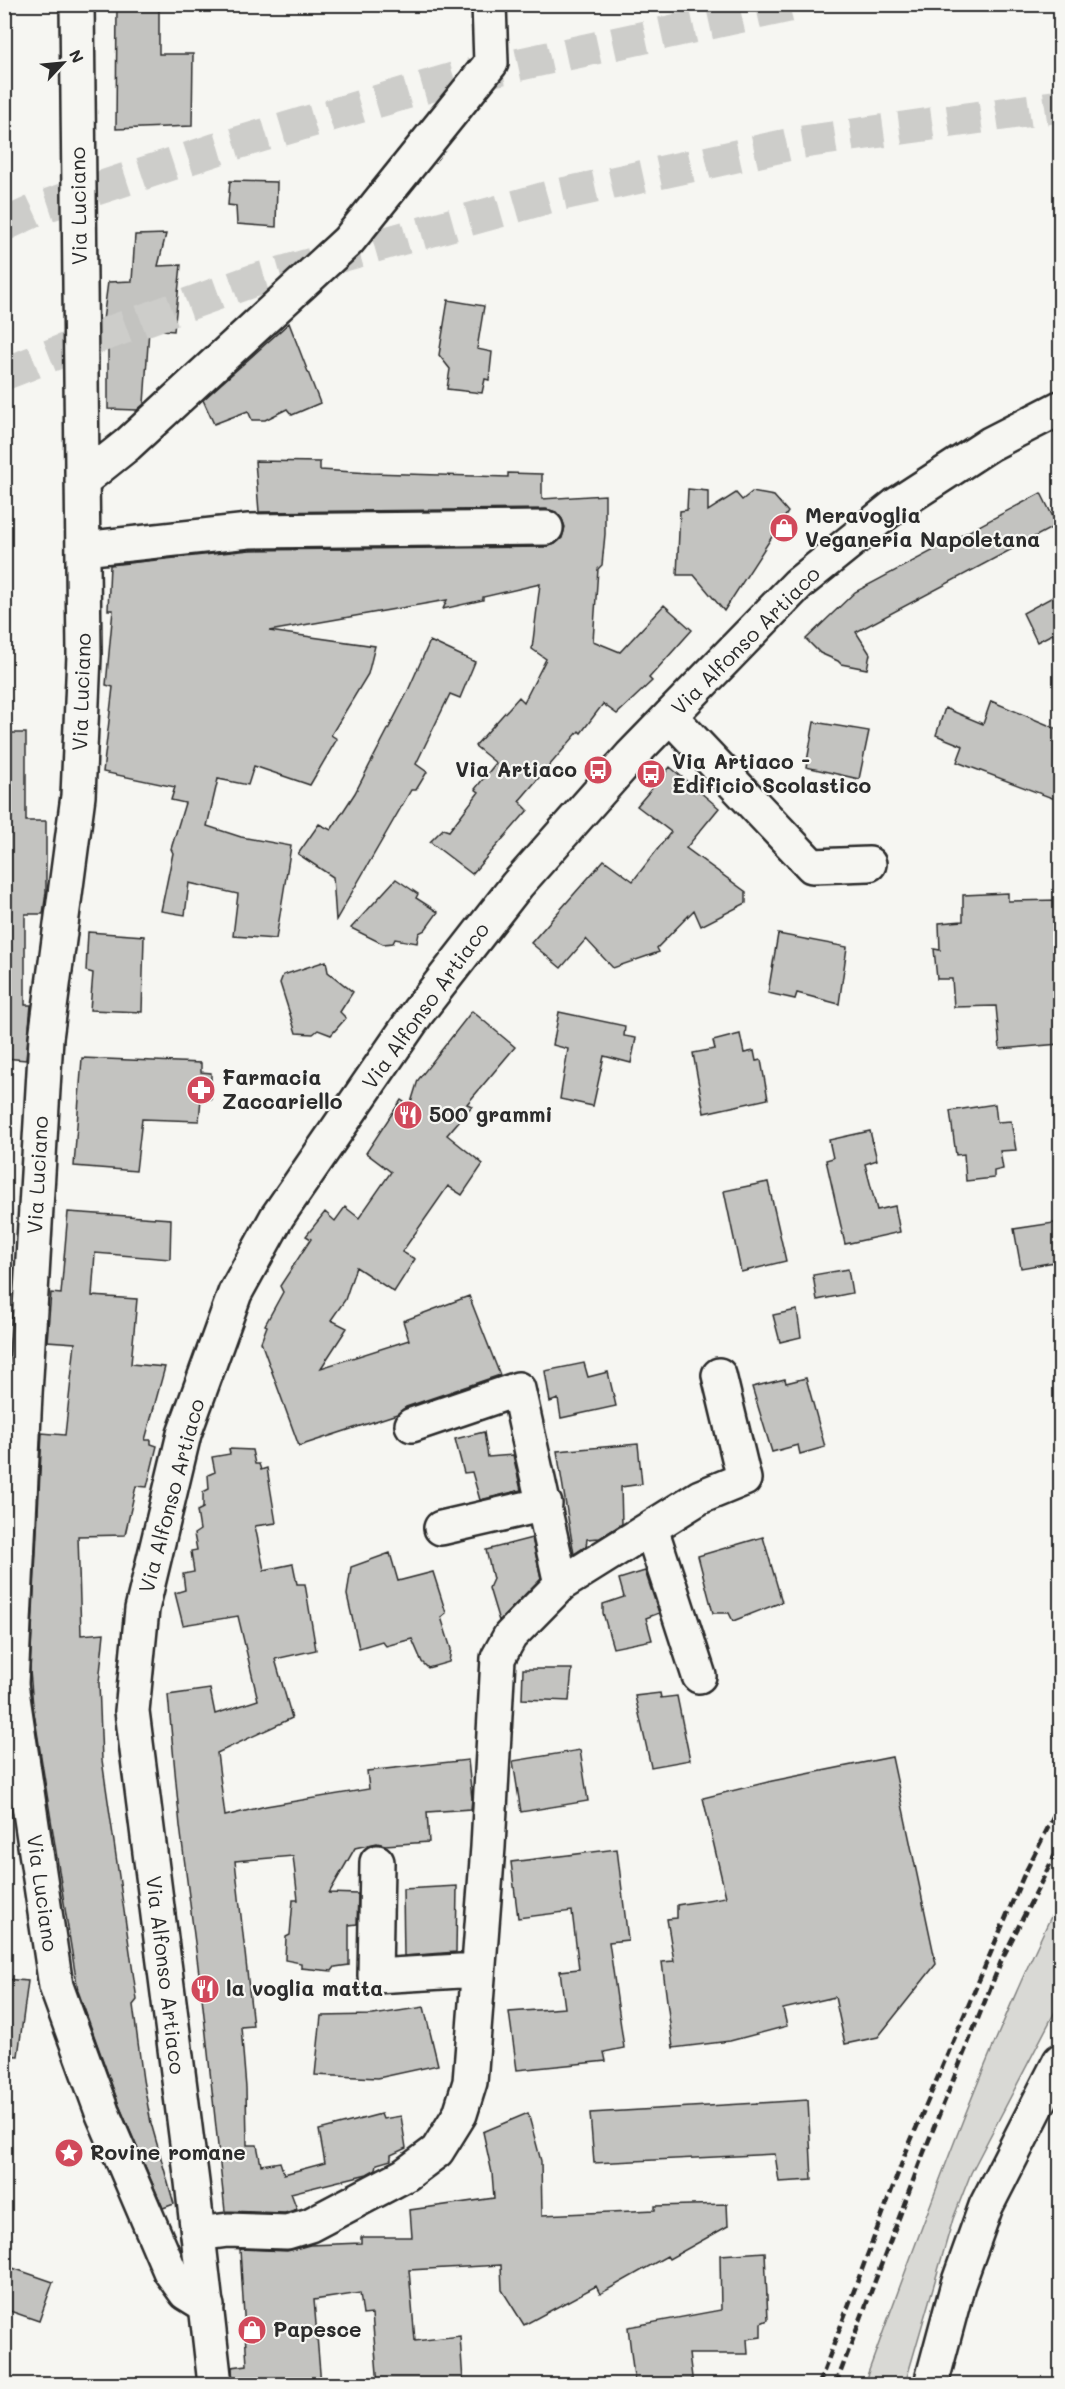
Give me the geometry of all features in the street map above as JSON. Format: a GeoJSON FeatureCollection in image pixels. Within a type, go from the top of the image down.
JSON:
{"type":"FeatureCollection","features":[{"type":"Feature","properties":{"kind":"street","name":"Via Luciano"},"geometry":{"type":"LineString","coordinates":[[77,4],[84,655],[78,796],[46,1038],[11,1684],[56,1986],[102,2112],[171,2271],[186,2293],[207,2306]]}},
{"type":"Feature","properties":{"kind":"street"},"geometry":{"type":"LineString","coordinates":[[82,481],[127,445],[348,241],[491,63],[489,4]]}},
{"type":"Feature","properties":{"kind":"street","name":"Via Alfonso Artiaco"},"geometry":{"type":"LineString","coordinates":[[215,2385],[132,1711],[142,1609],[184,1434],[235,1293],[277,1217],[418,1012],[517,885],[624,764],[798,584],[896,505],[990,444],[1060,408]]}},
{"type":"Feature","properties":{"kind":"street"},"geometry":{"type":"LineString","coordinates":[[83,549],[249,531],[546,528]]}},
{"type":"Feature","properties":{"kind":"street"},"geometry":{"type":"LineString","coordinates":[[670,716],[812,867],[868,864]]}},
{"type":"Feature","properties":{"kind":"street"},"geometry":{"type":"LineString","coordinates":[[198,2234],[228,2230],[287,2232],[310,2226],[405,2175],[437,2151],[460,2114],[470,2082],[488,1847],[498,1659],[510,1636],[561,1584],[700,1497],[744,1479],[719,1375]]}},
{"type":"Feature","properties":{"kind":"street"},"geometry":{"type":"LineString","coordinates":[[412,1425],[518,1389],[561,1584]]}},
{"type":"Feature","properties":{"kind":"street"},"geometry":{"type":"LineString","coordinates":[[441,1528],[545,1504]]}},
{"type":"Feature","properties":{"kind":"street"},"geometry":{"type":"LineString","coordinates":[[651,1528],[699,1676]]}},
{"type":"Feature","properties":{"kind":"street"},"geometry":{"type":"LineString","coordinates":[[377,1862],[375,1976],[477,1970]]}},
{"type":"Feature","properties":{"kind":"street"},"geometry":{"type":"LineString","coordinates":[[931,2385],[958,2284],[986,2206],[1060,2061]]}},
{"type":"Feature","properties":{"kind":"shaded area"},"geometry":{"type":"Polygon","coordinates":[[[1060,1898],[1060,2002],[971,2173],[953,2219],[905,2384],[864,2384],[980,2078],[1005,2017],[1060,1898]]]}},
{"type":"Feature","properties":{"kind":"building"},"geometry":{"type":"Polygon","coordinates":[[[117,4],[159,4],[159,54],[193,54],[192,126],[116,129],[117,4]]]}},
{"type":"Feature","properties":{"kind":"building"},"geometry":{"type":"Polygon","coordinates":[[[230,181],[277,182],[276,227],[237,224],[236,206],[228,205],[230,181]]]}},
{"type":"Feature","properties":{"kind":"building"},"geometry":{"type":"Polygon","coordinates":[[[166,234],[158,266],[181,265],[174,331],[149,329],[144,404],[137,410],[108,409],[108,329],[102,328],[108,282],[132,281],[135,235],[166,234]]]}},
{"type":"Feature","properties":{"kind":"building"},"geometry":{"type":"Polygon","coordinates":[[[448,300],[484,306],[477,349],[492,352],[489,380],[485,379],[482,393],[447,389],[450,369],[439,355],[448,300]]]}},
{"type":"Feature","properties":{"kind":"building"},"geometry":{"type":"Polygon","coordinates":[[[289,323],[320,403],[292,415],[287,409],[265,420],[252,420],[248,411],[214,424],[203,400],[289,323]]]}},
{"type":"Feature","properties":{"kind":"building"},"geometry":{"type":"Polygon","coordinates":[[[255,461],[320,462],[320,470],[371,473],[508,477],[508,473],[542,474],[542,499],[605,495],[605,534],[602,565],[598,569],[593,641],[620,652],[664,605],[692,630],[649,678],[652,681],[617,714],[603,704],[581,733],[579,731],[519,801],[528,810],[472,874],[430,842],[443,829],[449,831],[479,792],[475,789],[496,763],[475,746],[519,697],[524,702],[546,659],[532,649],[540,584],[443,609],[447,600],[269,631],[375,646],[368,674],[331,735],[337,739],[310,785],[254,766],[248,785],[218,779],[207,826],[241,837],[291,846],[276,939],[233,936],[238,894],[189,883],[185,915],[161,911],[173,853],[171,849],[185,803],[171,800],[175,787],[103,772],[113,687],[106,685],[113,610],[108,610],[110,565],[250,550],[546,547],[562,538],[565,527],[556,512],[546,509],[259,512],[255,461]]]}},
{"type":"Feature","properties":{"kind":"building"},"geometry":{"type":"Polygon","coordinates":[[[688,489],[708,491],[708,511],[736,493],[742,500],[752,492],[774,496],[788,512],[724,611],[694,575],[677,575],[680,511],[687,510],[688,489]]]}},
{"type":"Feature","properties":{"kind":"building"},"geometry":{"type":"Polygon","coordinates":[[[1041,493],[1057,525],[856,632],[870,654],[867,669],[841,664],[820,653],[806,639],[855,592],[1041,493]]]}},
{"type":"Feature","properties":{"kind":"building"},"geometry":{"type":"Polygon","coordinates":[[[1060,593],[1060,630],[1037,642],[1023,613],[1060,593]]]}},
{"type":"Feature","properties":{"kind":"building"},"geometry":{"type":"Polygon","coordinates":[[[430,641],[475,662],[460,698],[450,694],[416,764],[427,772],[416,790],[411,790],[336,920],[333,877],[298,854],[319,824],[331,830],[355,793],[406,695],[430,641]]]}},
{"type":"Feature","properties":{"kind":"building"},"geometry":{"type":"Polygon","coordinates":[[[991,701],[1060,730],[1060,801],[957,762],[963,746],[936,735],[945,708],[983,724],[991,701]]]}},
{"type":"Feature","properties":{"kind":"building"},"geometry":{"type":"Polygon","coordinates":[[[814,722],[869,731],[859,779],[806,767],[814,722]]]}},
{"type":"Feature","properties":{"kind":"building"},"geometry":{"type":"Polygon","coordinates":[[[4,733],[26,733],[26,821],[46,821],[46,892],[43,914],[25,914],[25,1005],[31,1005],[26,1060],[4,1058],[4,733]]]}},
{"type":"Feature","properties":{"kind":"building"},"geometry":{"type":"Polygon","coordinates":[[[670,767],[719,808],[686,848],[746,892],[746,903],[701,926],[694,910],[657,948],[659,952],[613,968],[586,939],[561,968],[531,943],[604,860],[633,881],[671,832],[637,806],[670,767]]]}},
{"type":"Feature","properties":{"kind":"building"},"geometry":{"type":"Polygon","coordinates":[[[396,879],[418,894],[416,898],[438,912],[425,930],[419,933],[417,943],[395,939],[393,943],[383,944],[351,928],[396,879]]]}},
{"type":"Feature","properties":{"kind":"building"},"geometry":{"type":"Polygon","coordinates":[[[1008,893],[1008,901],[1060,900],[1060,1044],[1000,1049],[996,1006],[954,1007],[952,979],[937,979],[934,949],[940,950],[939,923],[963,921],[963,895],[1008,893]]]}},
{"type":"Feature","properties":{"kind":"building"},"geometry":{"type":"Polygon","coordinates":[[[88,932],[144,936],[142,1012],[90,1010],[93,973],[86,971],[88,932]]]}},
{"type":"Feature","properties":{"kind":"building"},"geometry":{"type":"Polygon","coordinates":[[[778,934],[847,947],[839,1004],[797,993],[795,999],[768,993],[778,934]]]}},
{"type":"Feature","properties":{"kind":"building"},"geometry":{"type":"Polygon","coordinates":[[[326,961],[328,972],[353,992],[340,1012],[346,1018],[331,1035],[318,1030],[313,1034],[296,1033],[280,983],[283,975],[326,961]]]}},
{"type":"Feature","properties":{"kind":"building"},"geometry":{"type":"Polygon","coordinates":[[[472,1011],[515,1047],[467,1104],[472,1106],[447,1135],[483,1164],[462,1195],[448,1186],[402,1252],[415,1259],[394,1292],[356,1267],[345,1300],[331,1320],[347,1328],[321,1368],[409,1340],[403,1321],[469,1296],[500,1375],[406,1407],[397,1414],[299,1446],[261,1342],[267,1326],[265,1325],[283,1292],[280,1286],[311,1239],[306,1236],[325,1212],[335,1221],[345,1207],[359,1218],[391,1172],[366,1153],[401,1100],[410,1106],[418,1080],[472,1011]]]}},
{"type":"Feature","properties":{"kind":"building"},"geometry":{"type":"Polygon","coordinates":[[[559,1012],[625,1026],[624,1036],[636,1038],[631,1063],[604,1056],[593,1106],[560,1099],[568,1049],[553,1045],[559,1012]]]}},
{"type":"Feature","properties":{"kind":"building"},"geometry":{"type":"Polygon","coordinates":[[[740,1034],[744,1053],[754,1051],[756,1061],[761,1060],[768,1099],[704,1113],[693,1053],[715,1049],[713,1041],[740,1034]]]}},
{"type":"Feature","properties":{"kind":"building"},"geometry":{"type":"Polygon","coordinates":[[[82,1058],[201,1063],[201,1072],[211,1073],[211,1099],[201,1098],[199,1121],[142,1119],[136,1171],[74,1166],[82,1058]]]}},
{"type":"Feature","properties":{"kind":"building"},"geometry":{"type":"Polygon","coordinates":[[[995,1104],[997,1122],[1011,1121],[1016,1150],[1000,1151],[1003,1169],[994,1171],[994,1178],[966,1181],[964,1154],[956,1155],[950,1111],[995,1104]]]}},
{"type":"Feature","properties":{"kind":"building"},"geometry":{"type":"Polygon","coordinates":[[[870,1131],[877,1160],[865,1164],[877,1210],[895,1206],[900,1232],[845,1244],[826,1160],[833,1158],[829,1140],[870,1131]]]}},
{"type":"Feature","properties":{"kind":"building"},"geometry":{"type":"Polygon","coordinates":[[[768,1182],[786,1261],[741,1272],[724,1191],[768,1182]]]}},
{"type":"Feature","properties":{"kind":"building"},"geometry":{"type":"Polygon","coordinates":[[[68,1212],[171,1219],[170,1259],[95,1253],[92,1296],[137,1299],[131,1364],[165,1367],[145,1440],[151,1440],[151,1444],[157,1446],[147,1487],[136,1486],[125,1535],[78,1536],[81,1635],[104,1633],[99,1683],[102,1760],[137,2000],[133,2005],[143,2080],[151,2123],[174,2204],[163,2208],[119,2105],[78,1991],[33,1706],[30,1671],[42,1433],[65,1435],[75,1343],[47,1341],[51,1293],[61,1294],[68,1212]]]}},
{"type":"Feature","properties":{"kind":"building"},"geometry":{"type":"Polygon","coordinates":[[[1060,1222],[1060,1261],[1021,1268],[1014,1229],[1060,1222]]]}},
{"type":"Feature","properties":{"kind":"building"},"geometry":{"type":"Polygon","coordinates":[[[848,1269],[852,1293],[817,1300],[813,1275],[848,1269]]]}},
{"type":"Feature","properties":{"kind":"building"},"geometry":{"type":"Polygon","coordinates":[[[797,1310],[801,1337],[780,1342],[773,1315],[797,1310]]]}},
{"type":"Feature","properties":{"kind":"building"},"geometry":{"type":"Polygon","coordinates":[[[584,1363],[588,1377],[608,1372],[616,1406],[561,1418],[558,1399],[550,1402],[545,1371],[584,1363]]]}},
{"type":"Feature","properties":{"kind":"building"},"geometry":{"type":"Polygon","coordinates":[[[806,1378],[825,1447],[800,1454],[798,1445],[772,1452],[752,1387],[785,1379],[786,1383],[806,1378]]]}},
{"type":"Feature","properties":{"kind":"building"},"geometry":{"type":"Polygon","coordinates":[[[484,1432],[488,1457],[513,1455],[521,1490],[480,1500],[472,1472],[464,1473],[455,1439],[484,1432]]]}},
{"type":"Feature","properties":{"kind":"building"},"geometry":{"type":"Polygon","coordinates":[[[638,1444],[642,1484],[621,1487],[622,1524],[600,1538],[587,1539],[586,1546],[574,1554],[557,1451],[638,1444]]]}},
{"type":"Feature","properties":{"kind":"building"},"geometry":{"type":"Polygon","coordinates":[[[229,1449],[252,1450],[255,1464],[259,1464],[261,1470],[267,1468],[276,1523],[255,1526],[264,1570],[293,1564],[297,1584],[305,1584],[316,1650],[275,1659],[292,1718],[217,1753],[225,1816],[266,1806],[369,1789],[367,1771],[468,1760],[472,1799],[471,1809],[427,1812],[429,1842],[385,1845],[377,1843],[355,1848],[329,1893],[358,1894],[357,1924],[349,1925],[349,1965],[335,1967],[332,1971],[301,1968],[301,1963],[285,1960],[286,1937],[290,1935],[293,1900],[298,1900],[293,1856],[235,1861],[253,2026],[241,2027],[246,2088],[247,2145],[257,2145],[261,2165],[280,2162],[284,2174],[325,2163],[319,2130],[381,2114],[383,2119],[401,2116],[406,2148],[391,2155],[391,2160],[377,2164],[376,2169],[367,2174],[291,2193],[297,2209],[285,2213],[225,2211],[202,1997],[180,1826],[168,1695],[210,1689],[215,1714],[258,1700],[238,1616],[183,1625],[175,1593],[185,1590],[183,1574],[194,1572],[191,1551],[197,1550],[194,1534],[200,1530],[197,1511],[203,1508],[203,1492],[209,1489],[208,1475],[215,1472],[212,1457],[230,1454],[229,1449]]]}},
{"type":"Feature","properties":{"kind":"building"},"geometry":{"type":"Polygon","coordinates":[[[763,1537],[782,1602],[733,1621],[729,1613],[713,1613],[698,1556],[763,1537]]]}},
{"type":"Feature","properties":{"kind":"building"},"geometry":{"type":"Polygon","coordinates":[[[532,1538],[541,1578],[499,1621],[489,1588],[493,1579],[486,1550],[532,1538]]]}},
{"type":"Feature","properties":{"kind":"building"},"geometry":{"type":"Polygon","coordinates":[[[390,1553],[398,1581],[433,1572],[446,1613],[441,1617],[451,1649],[449,1662],[428,1668],[422,1662],[412,1639],[386,1646],[382,1641],[359,1648],[347,1595],[351,1567],[390,1553]]]}},
{"type":"Feature","properties":{"kind":"building"},"geometry":{"type":"Polygon","coordinates":[[[645,1571],[659,1613],[646,1618],[652,1640],[613,1648],[603,1613],[603,1604],[624,1597],[619,1579],[645,1571]]]}},
{"type":"Feature","properties":{"kind":"building"},"geometry":{"type":"Polygon","coordinates":[[[523,1669],[572,1669],[569,1701],[522,1699],[523,1669]]]}},
{"type":"Feature","properties":{"kind":"building"},"geometry":{"type":"Polygon","coordinates":[[[660,1693],[661,1698],[677,1696],[690,1760],[651,1767],[635,1696],[660,1693]]]}},
{"type":"Feature","properties":{"kind":"building"},"geometry":{"type":"Polygon","coordinates":[[[580,1750],[588,1801],[521,1812],[513,1761],[580,1750]]]}},
{"type":"Feature","properties":{"kind":"building"},"geometry":{"type":"Polygon","coordinates":[[[892,1757],[936,1964],[878,2037],[845,2044],[835,1997],[783,2009],[787,2026],[730,2041],[673,2048],[662,1962],[674,1961],[667,1919],[677,1918],[677,1905],[726,1897],[703,1798],[772,1781],[892,1757]]]}},
{"type":"Feature","properties":{"kind":"building"},"geometry":{"type":"Polygon","coordinates":[[[617,1849],[628,1940],[609,1942],[624,2048],[604,2052],[606,2061],[517,2070],[509,2012],[565,2008],[560,1971],[579,1969],[572,1911],[518,1918],[511,1862],[617,1849]]]}},
{"type":"Feature","properties":{"kind":"building"},"geometry":{"type":"Polygon","coordinates":[[[457,1886],[456,1952],[404,1956],[403,1889],[457,1886]]]}},
{"type":"Feature","properties":{"kind":"building"},"geometry":{"type":"Polygon","coordinates":[[[4,1979],[28,1981],[18,2056],[4,2055],[4,1979]]]}},
{"type":"Feature","properties":{"kind":"building"},"geometry":{"type":"Polygon","coordinates":[[[424,2007],[438,2065],[378,2078],[315,2075],[321,2016],[373,2015],[424,2007]]]}},
{"type":"Feature","properties":{"kind":"building"},"geometry":{"type":"Polygon","coordinates":[[[808,2100],[812,2180],[779,2182],[775,2154],[594,2163],[590,2113],[808,2100]]]}},
{"type":"Feature","properties":{"kind":"building"},"geometry":{"type":"Polygon","coordinates":[[[528,2113],[541,2161],[542,2215],[655,2210],[655,2206],[727,2204],[728,2226],[669,2259],[667,2256],[600,2294],[596,2286],[524,2325],[502,2290],[501,2265],[409,2270],[415,2341],[460,2336],[463,2382],[449,2385],[378,2385],[372,2314],[363,2315],[360,2293],[314,2300],[321,2385],[233,2385],[232,2367],[247,2365],[240,2249],[287,2251],[310,2245],[361,2243],[361,2237],[412,2237],[410,2210],[494,2198],[492,2173],[483,2132],[528,2113]]]}},
{"type":"Feature","properties":{"kind":"building"},"geometry":{"type":"Polygon","coordinates":[[[765,2252],[768,2320],[761,2323],[761,2337],[747,2339],[748,2354],[689,2354],[693,2385],[635,2385],[628,2327],[721,2310],[720,2255],[765,2252]]]}},
{"type":"Feature","properties":{"kind":"building"},"geometry":{"type":"Polygon","coordinates":[[[4,2265],[53,2282],[39,2321],[4,2309],[4,2265]]]}},
{"type":"Feature","properties":{"kind":"tunnel"},"geometry":{"type":"LineString","coordinates":[[4,225],[45,206],[217,149],[456,78],[798,4]]}},
{"type":"Feature","properties":{"kind":"tunnel"},"geometry":{"type":"LineString","coordinates":[[4,374],[92,339],[252,281],[549,197],[796,143],[1060,106]]}},
{"type":"Feature","properties":{"kind":"railway"},"geometry":{"type":"LineString","coordinates":[[819,2384],[906,2152],[1023,1877],[1060,1804]]}},
{"type":"Feature","properties":{"kind":"railway"},"geometry":{"type":"LineString","coordinates":[[836,2384],[922,2157],[1002,1959],[1060,1845]]}},
{"type":"Feature","properties":{"kind":"place","name":"Meravoglia Veganeria Napoletana"},"geometry":{"type":"Point","coordinates":[784,528]}},
{"type":"Feature","properties":{"kind":"place","name":"Via Artiaco"},"geometry":{"type":"Point","coordinates":[598,770]}},
{"type":"Feature","properties":{"kind":"place","name":"Via Artiaco - Edificio Scolastico"},"geometry":{"type":"Point","coordinates":[651,774]}},
{"type":"Feature","properties":{"kind":"place","name":"Farmacia Zaccariello"},"geometry":{"type":"Point","coordinates":[201,1090]}},
{"type":"Feature","properties":{"kind":"place","name":"500 grammi"},"geometry":{"type":"Point","coordinates":[408,1115]}},
{"type":"Feature","properties":{"kind":"place","name":"la voglia matta"},"geometry":{"type":"Point","coordinates":[205,1989]}},
{"type":"Feature","properties":{"kind":"place","name":"Rovine romane"},"geometry":{"type":"Point","coordinates":[69,2153]}},
{"type":"Feature","properties":{"kind":"place","name":"Papesce"},"geometry":{"type":"Point","coordinates":[252,2330]}}]}
